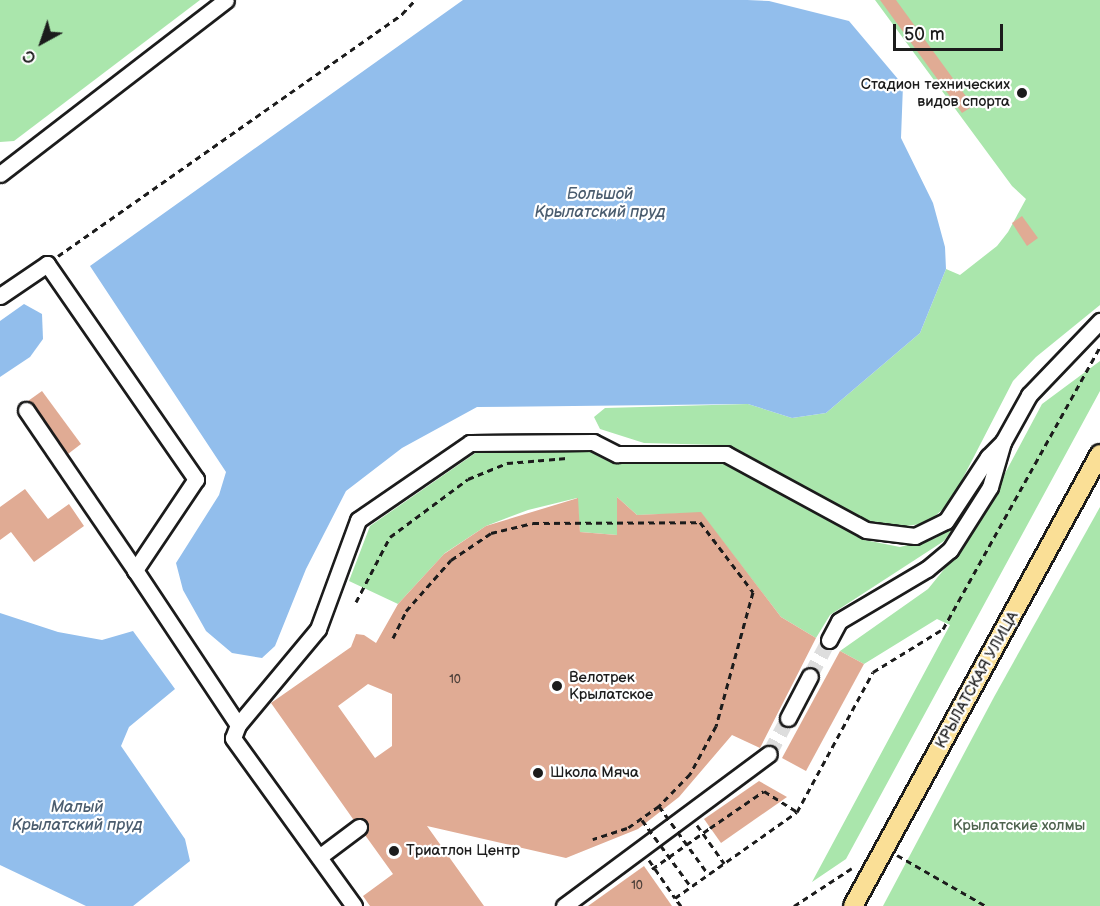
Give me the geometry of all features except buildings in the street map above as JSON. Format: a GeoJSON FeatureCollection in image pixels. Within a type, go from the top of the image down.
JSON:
{"type":"FeatureCollection","features":[{"type":"Feature","properties":{"kind":"main road","name":"КРЫЛАТСКАЯ УЛИЦА"},"geometry":{"type":"LineString","coordinates":[[854,906],[1100,454]]}},
{"type":"Feature","properties":{"kind":"lane"},"geometry":{"type":"LineString","coordinates":[[0,174],[226,0]]}},
{"type":"Feature","properties":{"kind":"lane"},"geometry":{"type":"LineString","coordinates":[[0,296],[47,264],[196,478],[135,570]]}},
{"type":"Feature","properties":{"kind":"lane"},"geometry":{"type":"LineString","coordinates":[[829,640],[839,621],[927,569],[950,550],[990,487],[1004,442],[1029,395],[1100,321]]}},
{"type":"Feature","properties":{"kind":"lane"},"geometry":{"type":"LineString","coordinates":[[26,410],[238,725]]}},
{"type":"Feature","properties":{"kind":"lane"},"geometry":{"type":"LineString","coordinates":[[354,906],[232,738],[238,725],[318,629],[358,519],[470,443],[593,442],[616,454],[726,454],[866,530],[896,537],[915,536],[946,521],[988,457],[1004,442]]}},
{"type":"Feature","properties":{"kind":"lane"},"geometry":{"type":"LineString","coordinates":[[788,718],[810,676]]}},
{"type":"Feature","properties":{"kind":"lane"},"geometry":{"type":"LineString","coordinates":[[564,906],[690,815],[769,754]]}},
{"type":"Feature","properties":{"kind":"lane"},"geometry":{"type":"LineString","coordinates":[[319,857],[359,827]]}},
{"type":"Feature","properties":{"kind":"path"},"geometry":{"type":"LineString","coordinates":[[47,264],[402,14],[415,0]]}},
{"type":"Feature","properties":{"kind":"path"},"geometry":{"type":"LineString","coordinates":[[675,898],[797,812],[873,672],[943,629],[1100,347]]}},
{"type":"Feature","properties":{"kind":"path"},"geometry":{"type":"LineString","coordinates":[[357,602],[390,537],[468,479],[507,463],[573,458]]}},
{"type":"Feature","properties":{"kind":"path"},"geometry":{"type":"LineString","coordinates":[[393,638],[406,611],[451,560],[491,533],[533,523],[699,522],[753,592],[716,726],[690,774],[659,806],[642,820],[593,839]]}},
{"type":"Feature","properties":{"kind":"path"},"geometry":{"type":"LineString","coordinates":[[652,869],[764,791],[797,812]]}},
{"type":"Feature","properties":{"kind":"path"},"geometry":{"type":"LineString","coordinates":[[659,806],[708,874]]}},
{"type":"Feature","properties":{"kind":"path"},"geometry":{"type":"LineString","coordinates":[[690,815],[724,863]]}},
{"type":"Feature","properties":{"kind":"path"},"geometry":{"type":"LineString","coordinates":[[642,820],[691,887]]}},
{"type":"Feature","properties":{"kind":"path"},"geometry":{"type":"LineString","coordinates":[[642,849],[681,906]]}},
{"type":"Feature","properties":{"kind":"path"},"geometry":{"type":"LineString","coordinates":[[893,853],[986,906]]}},
{"type":"Feature","properties":{"kind":"path"},"geometry":{"type":"LineString","coordinates":[[794,906],[852,868]]}},
{"type":"Feature","properties":{"kind":"green space"},"geometry":{"type":"Polygon","coordinates":[[[0,0],[200,0],[14,141],[0,142],[0,0]]]}},
{"type":"Feature","properties":{"kind":"green space"},"geometry":{"type":"Polygon","coordinates":[[[875,0],[1100,0],[1100,305],[1036,357],[1013,381],[950,503],[927,523],[893,528],[864,520],[742,452],[719,445],[644,443],[600,429],[594,417],[605,408],[748,404],[792,418],[826,413],[920,333],[946,269],[960,275],[997,246],[1008,232],[1026,199],[1012,186],[875,0]]]}},
{"type":"Feature","properties":{"kind":"green space"},"geometry":{"type":"Polygon","coordinates":[[[1100,361],[1100,391],[846,859],[812,882],[950,625],[937,619],[864,664],[840,651],[928,589],[972,535],[1042,404],[1100,361]]]}},
{"type":"Feature","properties":{"kind":"green space"},"geometry":{"type":"Polygon","coordinates":[[[587,450],[614,464],[724,464],[865,540],[900,547],[936,538],[964,512],[944,541],[830,615],[816,638],[781,617],[701,513],[637,515],[617,497],[617,535],[580,532],[577,498],[528,510],[486,526],[445,553],[398,604],[349,581],[370,526],[477,452],[587,450]]]}},
{"type":"Feature","properties":{"kind":"green space","name":"Крылатские холмы"},"geometry":{"type":"Polygon","coordinates":[[[1100,507],[1100,906],[883,906],[994,697],[1100,507]]]}},
{"type":"Feature","properties":{"kind":"water","name":"Большой Крылатский пруд"},"geometry":{"type":"Polygon","coordinates":[[[463,0],[769,1],[849,21],[903,85],[901,138],[933,203],[945,247],[946,269],[920,333],[826,413],[792,418],[748,404],[477,407],[402,448],[346,491],[306,569],[275,646],[262,658],[232,653],[206,631],[183,590],[176,563],[219,495],[226,472],[90,266],[463,0]]]}},
{"type":"Feature","properties":{"kind":"water"},"geometry":{"type":"Polygon","coordinates":[[[24,304],[42,314],[43,339],[30,357],[0,377],[0,321],[24,304]]]}},
{"type":"Feature","properties":{"kind":"water","name":"Малый Крылатский пруд"},"geometry":{"type":"Polygon","coordinates":[[[0,613],[58,632],[102,640],[133,631],[175,689],[129,727],[121,746],[185,839],[190,861],[133,906],[86,906],[0,865],[0,613]]]}},
{"type":"Feature","properties":{"kind":"tunnel"},"geometry":{"type":"LineString","coordinates":[[810,676],[829,640]]}},
{"type":"Feature","properties":{"kind":"tunnel"},"geometry":{"type":"LineString","coordinates":[[769,754],[788,718]]}},
{"type":"Feature","properties":{"kind":"place","name":"Стадион технических видов спорта"},"geometry":{"type":"Point","coordinates":[1022,93]}},
{"type":"Feature","properties":{"kind":"place","name":"Велотрек Крылатское"},"geometry":{"type":"Point","coordinates":[557,686]}},
{"type":"Feature","properties":{"kind":"place","name":"Школа Мяча"},"geometry":{"type":"Point","coordinates":[538,773]}},
{"type":"Feature","properties":{"kind":"place","name":"Триатлон Центр"},"geometry":{"type":"Point","coordinates":[394,851]}}]}
